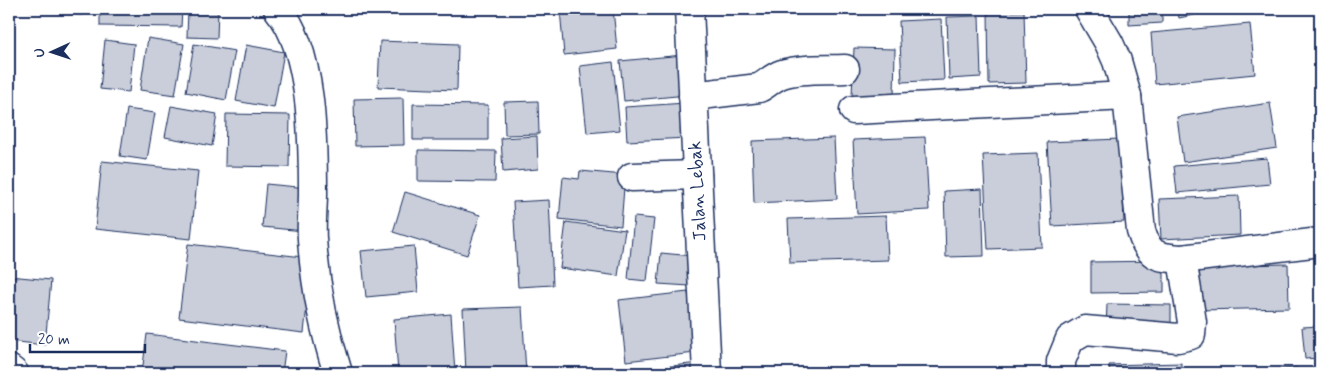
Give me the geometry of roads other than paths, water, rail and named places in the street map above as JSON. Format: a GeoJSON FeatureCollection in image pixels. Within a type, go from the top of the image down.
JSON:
{"type":"FeatureCollection","features":[{"type":"Feature","properties":{"kind":"street"},"geometry":{"type":"LineString","coordinates":[[278,9],[293,33],[302,61],[306,84],[312,146],[312,237],[315,272],[320,303],[338,373]]}},
{"type":"Feature","properties":{"kind":"street","name":"Jalan Lebak"},"geometry":{"type":"LineString","coordinates":[[689,9],[706,373]]}},
{"type":"Feature","properties":{"kind":"street"},"geometry":{"type":"LineString","coordinates":[[1089,9],[1117,61],[1127,96],[1141,231],[1145,245],[1154,254],[1165,258],[1182,259],[1320,242]]}},
{"type":"Feature","properties":{"kind":"street"},"geometry":{"type":"LineString","coordinates":[[693,96],[759,88],[773,78],[796,71],[844,69]]}},
{"type":"Feature","properties":{"kind":"street"},"geometry":{"type":"LineString","coordinates":[[854,110],[1127,96]]}},
{"type":"Feature","properties":{"kind":"street"},"geometry":{"type":"LineString","coordinates":[[632,177],[697,175]]}},
{"type":"Feature","properties":{"kind":"street"},"geometry":{"type":"LineString","coordinates":[[1061,373],[1061,361],[1070,339],[1084,330],[1178,338],[1191,335],[1192,322],[1182,259]]}},
{"type":"Feature","properties":{"kind":"street"},"geometry":{"type":"LineString","coordinates":[[9,370],[14,373]]}}]}
